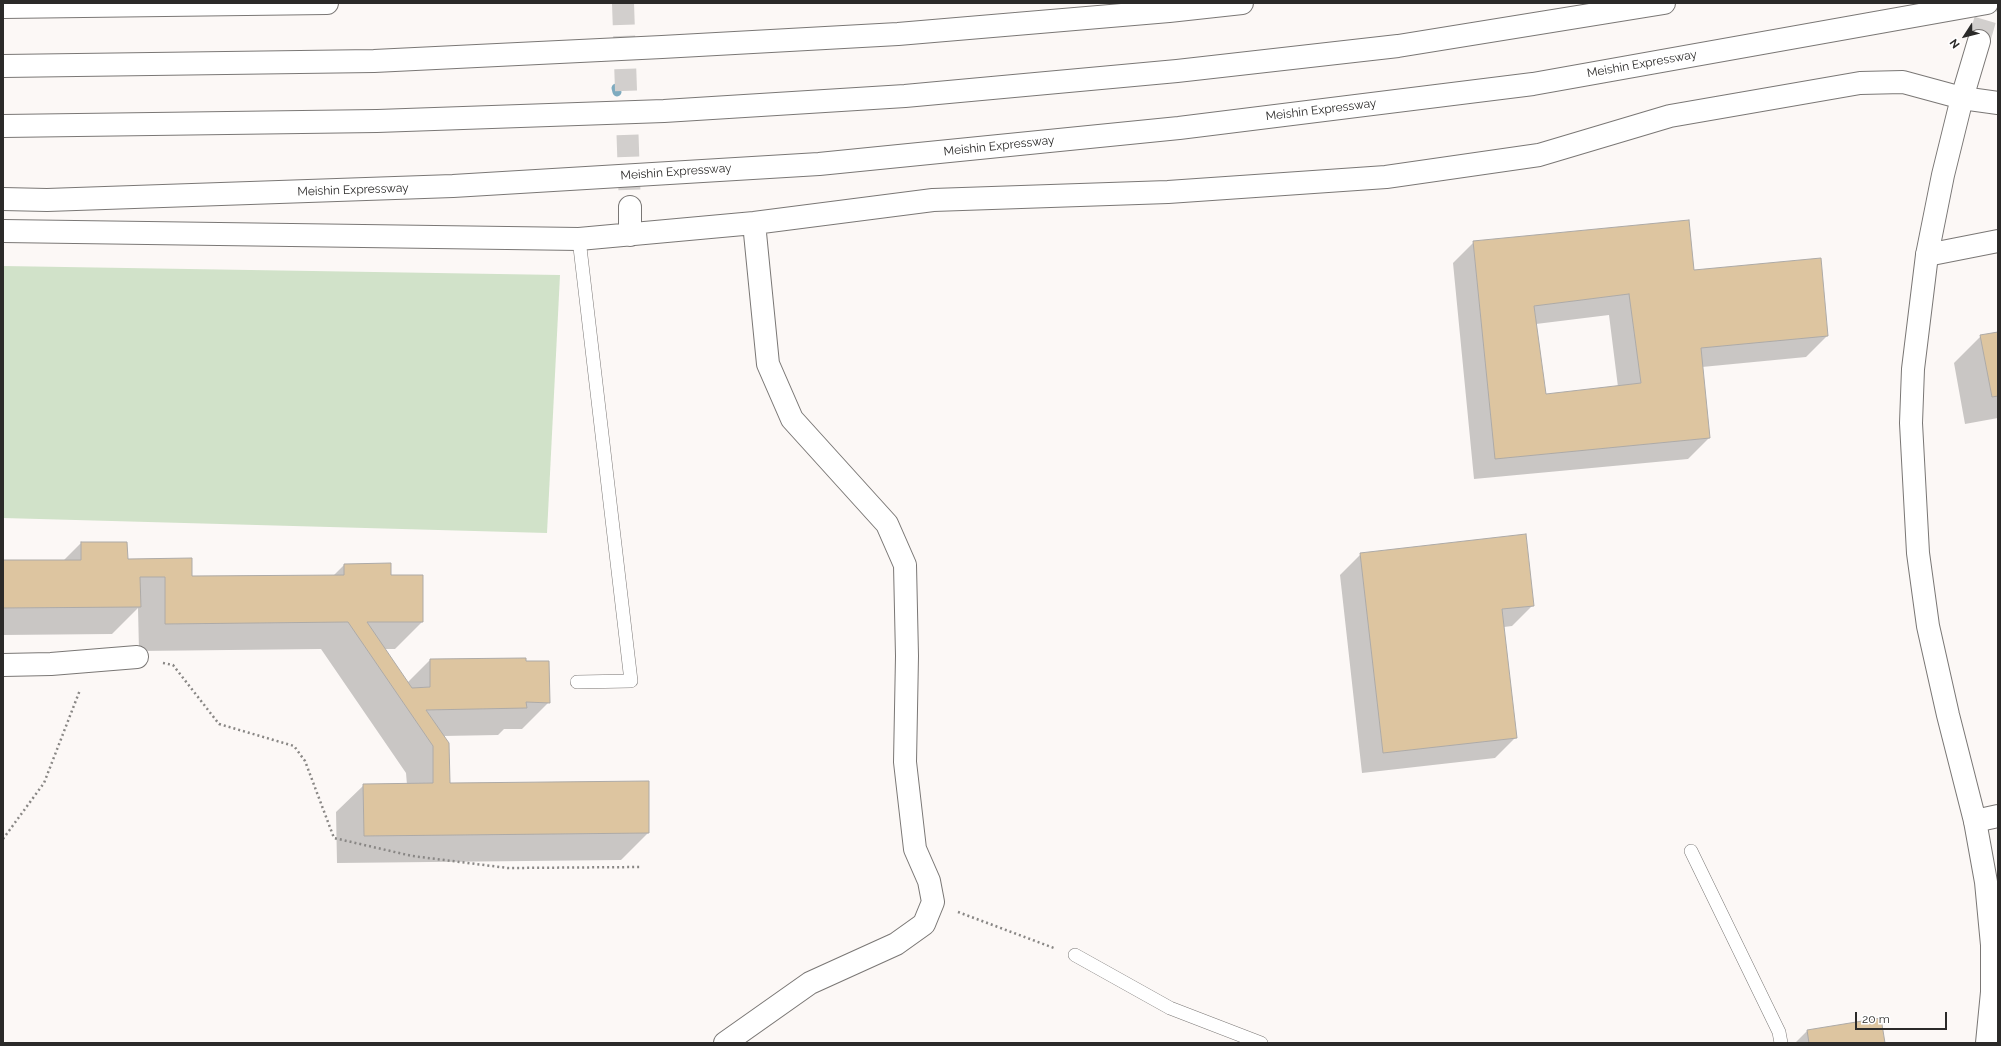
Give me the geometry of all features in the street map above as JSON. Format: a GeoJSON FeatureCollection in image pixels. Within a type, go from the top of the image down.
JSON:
{"type":"FeatureCollection","features":[{"type":"Feature","properties":{"kind":"main road"},"geometry":{"type":"LineString","coordinates":[[3,7],[327,3]]}},
{"type":"Feature","properties":{"kind":"main road"},"geometry":{"type":"LineString","coordinates":[[3,66],[374,61],[631,49],[898,34],[1169,11],[1242,3]]}},
{"type":"Feature","properties":{"kind":"main road"},"geometry":{"type":"LineString","coordinates":[[3,126],[377,121],[664,111],[905,96],[1177,70],[1398,46],[1664,3]]}},
{"type":"Feature","properties":{"kind":"main road","name":"Meishin Expressway"},"geometry":{"type":"LineString","coordinates":[[3,199],[55,199],[453,186],[818,164],[1148,131],[1533,84],[1987,3]]}},
{"type":"Feature","properties":{"kind":"main road"},"geometry":{"type":"LineString","coordinates":[[1979,41],[1962,98],[1943,176],[1927,255],[1912,377],[1912,471],[1918,553],[1928,626],[1948,715],[1975,821],[1986,882],[1992,945],[1992,992],[1987,1043]]}},
{"type":"Feature","properties":{"kind":"main road"},"geometry":{"type":"LineString","coordinates":[[3,231],[579,239],[754,223],[933,200],[1168,192],[1386,177],[1539,155],[1670,116],[1860,83],[1904,82],[1962,98],[1998,103]]}},
{"type":"Feature","properties":{"kind":"main road"},"geometry":{"type":"LineString","coordinates":[[630,208],[630,235]]}},
{"type":"Feature","properties":{"kind":"main road"},"geometry":{"type":"LineString","coordinates":[[725,1043],[810,983],[896,944],[924,924],[933,902],[929,881],[915,849],[905,762],[907,656],[905,565],[887,524],[792,419],[768,364],[754,223]]}},
{"type":"Feature","properties":{"kind":"main road"},"geometry":{"type":"LineString","coordinates":[[1927,255],[1998,241]]}},
{"type":"Feature","properties":{"kind":"main road"},"geometry":{"type":"LineString","coordinates":[[3,665],[137,658]]}},
{"type":"Feature","properties":{"kind":"main road"},"geometry":{"type":"LineString","coordinates":[[1975,821],[1998,816]]}},
{"type":"Feature","properties":{"kind":"lane"},"geometry":{"type":"LineString","coordinates":[[577,682],[631,681],[579,239]]}},
{"type":"Feature","properties":{"kind":"lane"},"geometry":{"type":"LineString","coordinates":[[1691,851],[1779,1032],[1781,1043]]}},
{"type":"Feature","properties":{"kind":"lane"},"geometry":{"type":"LineString","coordinates":[[1075,955],[1170,1008],[1261,1043]]}},
{"type":"Feature","properties":{"kind":"path"},"geometry":{"type":"LineString","coordinates":[[137,658],[173,665],[219,724],[294,746],[305,761],[334,838],[412,856],[508,868],[642,867]]}},
{"type":"Feature","properties":{"kind":"path"},"geometry":{"type":"LineString","coordinates":[[3,839],[44,783],[90,661]]}},
{"type":"Feature","properties":{"kind":"path"},"geometry":{"type":"LineString","coordinates":[[933,902],[1075,955]]}},
{"type":"Feature","properties":{"kind":"green space"},"geometry":{"type":"Polygon","coordinates":[[[3,266],[560,275],[547,533],[3,518],[3,266]]]}},
{"type":"Feature","properties":{"kind":"building"},"geometry":{"type":"Polygon","coordinates":[[[1689,220],[1694,270],[1821,258],[1828,336],[1701,348],[1710,438],[1495,459],[1473,241],[1689,220]],[[1629,294],[1534,306],[1546,394],[1641,383],[1629,294]]]}},
{"type":"Feature","properties":{"kind":"building"},"geometry":{"type":"Polygon","coordinates":[[[1998,332],[1998,396],[1992,397],[1980,335],[1998,332]]]}},
{"type":"Feature","properties":{"kind":"building"},"geometry":{"type":"Polygon","coordinates":[[[1526,534],[1534,606],[1502,609],[1517,738],[1383,753],[1360,553],[1526,534]]]}},
{"type":"Feature","properties":{"kind":"building"},"geometry":{"type":"Polygon","coordinates":[[[81,542],[127,542],[128,559],[192,558],[192,576],[344,575],[344,564],[391,563],[391,575],[423,575],[423,622],[367,622],[412,688],[430,687],[430,659],[526,658],[526,661],[549,661],[550,703],[526,702],[527,708],[426,710],[449,743],[450,783],[649,781],[649,833],[364,836],[363,784],[433,783],[433,746],[348,622],[165,624],[165,577],[140,577],[141,607],[3,608],[3,560],[81,560],[81,542]]]}},
{"type":"Feature","properties":{"kind":"building"},"geometry":{"type":"Polygon","coordinates":[[[1881,1018],[1885,1043],[1809,1043],[1807,1030],[1881,1018]]]}},
{"type":"Feature","properties":{"kind":"waterway"},"geometry":{"type":"LineString","coordinates":[[616,88],[617,92]]}},
{"type":"Feature","properties":{"kind":"tunnel"},"geometry":{"type":"LineString","coordinates":[[623,3],[630,207]]}},
{"type":"Feature","properties":{"kind":"tunnel"},"geometry":{"type":"LineString","coordinates":[[1979,41],[1990,3]]}}]}
